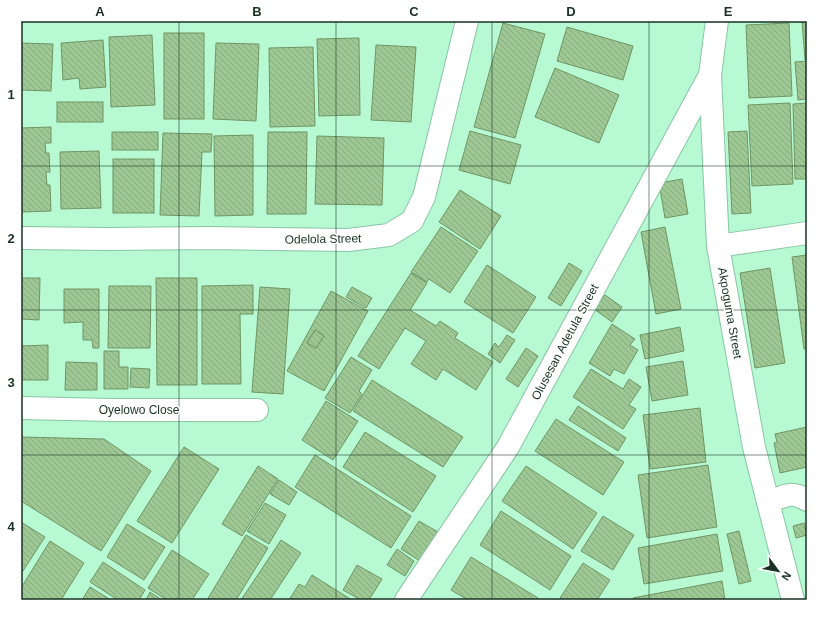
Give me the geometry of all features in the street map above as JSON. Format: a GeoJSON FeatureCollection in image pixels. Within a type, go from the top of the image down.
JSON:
{"type":"FeatureCollection","features":[{"type":"Feature","properties":{"kind":"street","name":"Odelola Street"},"geometry":{"type":"LineString","coordinates":[[21,238],[108,240],[210,238],[348,240],[389,236],[412,221],[424,197],[467,21]]}},
{"type":"Feature","properties":{"kind":"street","name":"Akpoguma Street"},"geometry":{"type":"LineString","coordinates":[[717,21],[710,75],[718,246],[754,447],[794,600]]}},
{"type":"Feature","properties":{"kind":"street","name":"Olusesan Adetula Street"},"geometry":{"type":"LineString","coordinates":[[406,600],[508,447],[710,75]]}},
{"type":"Feature","properties":{"kind":"street"},"geometry":{"type":"LineString","coordinates":[[718,246],[807,233]]}},
{"type":"Feature","properties":{"kind":"street","name":"Oyelowo Close"},"geometry":{"type":"LineString","coordinates":[[21,408],[113,410],[257,410]]}},
{"type":"Feature","properties":{"kind":"street"},"geometry":{"type":"LineString","coordinates":[[768,502],[792,494],[807,500]]}},
{"type":"Feature","properties":{"kind":"building"},"geometry":{"type":"Polygon","coordinates":[[[802,21],[807,21],[807,59],[805,60],[802,21]]]}},
{"type":"Feature","properties":{"kind":"building"},"geometry":{"type":"Polygon","coordinates":[[[503,23],[545,34],[515,138],[474,127],[503,23]]]}},
{"type":"Feature","properties":{"kind":"building"},"geometry":{"type":"Polygon","coordinates":[[[789,23],[792,96],[749,98],[746,25],[789,23]]]}},
{"type":"Feature","properties":{"kind":"building"},"geometry":{"type":"Polygon","coordinates":[[[567,27],[633,46],[623,80],[557,61],[567,27]]]}},
{"type":"Feature","properties":{"kind":"building"},"geometry":{"type":"Polygon","coordinates":[[[164,33],[204,33],[204,119],[164,119],[164,33]]]}},
{"type":"Feature","properties":{"kind":"building"},"geometry":{"type":"Polygon","coordinates":[[[152,35],[155,105],[111,107],[109,37],[152,35]]]}},
{"type":"Feature","properties":{"kind":"building"},"geometry":{"type":"Polygon","coordinates":[[[359,38],[360,115],[319,116],[317,39],[359,38]]]}},
{"type":"Feature","properties":{"kind":"building"},"geometry":{"type":"Polygon","coordinates":[[[103,40],[106,87],[80,89],[79,78],[63,80],[61,43],[103,40]]]}},
{"type":"Feature","properties":{"kind":"building"},"geometry":{"type":"Polygon","coordinates":[[[21,43],[53,44],[51,91],[21,90],[21,43]]]}},
{"type":"Feature","properties":{"kind":"building"},"geometry":{"type":"Polygon","coordinates":[[[216,43],[259,44],[256,121],[213,119],[216,43]]]}},
{"type":"Feature","properties":{"kind":"building"},"geometry":{"type":"Polygon","coordinates":[[[376,45],[416,47],[411,122],[371,120],[376,45]]]}},
{"type":"Feature","properties":{"kind":"building"},"geometry":{"type":"Polygon","coordinates":[[[313,47],[315,126],[270,127],[269,48],[313,47]]]}},
{"type":"Feature","properties":{"kind":"building"},"geometry":{"type":"Polygon","coordinates":[[[807,61],[807,99],[798,100],[795,62],[807,61]]]}},
{"type":"Feature","properties":{"kind":"building"},"geometry":{"type":"Polygon","coordinates":[[[555,68],[619,95],[599,143],[535,117],[555,68]]]}},
{"type":"Feature","properties":{"kind":"building"},"geometry":{"type":"Polygon","coordinates":[[[57,102],[103,102],[103,122],[57,122],[57,102]]]}},
{"type":"Feature","properties":{"kind":"building"},"geometry":{"type":"Polygon","coordinates":[[[790,103],[793,184],[752,186],[748,105],[790,103]]]}},
{"type":"Feature","properties":{"kind":"building"},"geometry":{"type":"Polygon","coordinates":[[[807,103],[807,179],[795,179],[793,104],[807,103]]]}},
{"type":"Feature","properties":{"kind":"building"},"geometry":{"type":"Polygon","coordinates":[[[51,127],[51,143],[45,143],[46,153],[49,153],[50,172],[46,172],[47,185],[50,185],[51,211],[21,212],[21,128],[51,127]]]}},
{"type":"Feature","properties":{"kind":"building"},"geometry":{"type":"Polygon","coordinates":[[[470,131],[521,145],[510,184],[459,170],[470,131]]]}},
{"type":"Feature","properties":{"kind":"building"},"geometry":{"type":"Polygon","coordinates":[[[747,131],[751,213],[732,214],[728,132],[747,131]]]}},
{"type":"Feature","properties":{"kind":"building"},"geometry":{"type":"Polygon","coordinates":[[[112,132],[158,132],[158,150],[112,150],[112,132]]]}},
{"type":"Feature","properties":{"kind":"building"},"geometry":{"type":"Polygon","coordinates":[[[268,132],[307,132],[306,214],[267,214],[268,132]]]}},
{"type":"Feature","properties":{"kind":"building"},"geometry":{"type":"Polygon","coordinates":[[[163,133],[212,134],[211,152],[202,152],[199,216],[160,215],[163,133]]]}},
{"type":"Feature","properties":{"kind":"building"},"geometry":{"type":"Polygon","coordinates":[[[253,135],[253,215],[215,216],[214,136],[253,135]]]}},
{"type":"Feature","properties":{"kind":"building"},"geometry":{"type":"Polygon","coordinates":[[[317,136],[384,138],[382,205],[315,204],[317,136]]]}},
{"type":"Feature","properties":{"kind":"building"},"geometry":{"type":"Polygon","coordinates":[[[99,151],[101,208],[61,209],[60,152],[99,151]]]}},
{"type":"Feature","properties":{"kind":"building"},"geometry":{"type":"Polygon","coordinates":[[[113,159],[154,159],[154,213],[113,213],[113,159]]]}},
{"type":"Feature","properties":{"kind":"building"},"geometry":{"type":"Polygon","coordinates":[[[682,179],[688,214],[665,218],[659,183],[682,179]]]}},
{"type":"Feature","properties":{"kind":"building"},"geometry":{"type":"Polygon","coordinates":[[[460,190],[501,216],[480,249],[439,222],[460,190]]]}},
{"type":"Feature","properties":{"kind":"building"},"geometry":{"type":"Polygon","coordinates":[[[441,227],[478,251],[450,293],[429,279],[427,282],[411,272],[441,227]]]}},
{"type":"Feature","properties":{"kind":"building"},"geometry":{"type":"Polygon","coordinates":[[[665,227],[681,309],[656,314],[641,232],[665,227]]]}},
{"type":"Feature","properties":{"kind":"building"},"geometry":{"type":"Polygon","coordinates":[[[807,255],[807,349],[804,349],[792,257],[807,255]]]}},
{"type":"Feature","properties":{"kind":"building"},"geometry":{"type":"Polygon","coordinates":[[[569,263],[582,271],[561,306],[548,298],[569,263]]]}},
{"type":"Feature","properties":{"kind":"building"},"geometry":{"type":"Polygon","coordinates":[[[487,265],[536,297],[513,333],[464,302],[487,265]]]}},
{"type":"Feature","properties":{"kind":"building"},"geometry":{"type":"Polygon","coordinates":[[[770,268],[785,363],[755,368],[740,273],[770,268]]]}},
{"type":"Feature","properties":{"kind":"building"},"geometry":{"type":"Polygon","coordinates":[[[411,273],[427,283],[410,310],[436,326],[440,321],[458,333],[455,338],[493,362],[476,390],[443,369],[436,380],[411,364],[426,341],[405,328],[379,369],[358,356],[411,273]]]}},
{"type":"Feature","properties":{"kind":"building"},"geometry":{"type":"Polygon","coordinates":[[[21,278],[40,278],[39,320],[21,319],[21,278]]]}},
{"type":"Feature","properties":{"kind":"building"},"geometry":{"type":"Polygon","coordinates":[[[156,278],[197,278],[197,385],[157,385],[156,278]]]}},
{"type":"Feature","properties":{"kind":"building"},"geometry":{"type":"Polygon","coordinates":[[[253,285],[253,314],[240,314],[241,384],[202,384],[202,286],[253,285]]]}},
{"type":"Feature","properties":{"kind":"building"},"geometry":{"type":"Polygon","coordinates":[[[109,286],[151,286],[150,348],[108,348],[109,286]]]}},
{"type":"Feature","properties":{"kind":"building"},"geometry":{"type":"Polygon","coordinates":[[[260,287],[290,289],[283,394],[252,392],[260,287]]]}},
{"type":"Feature","properties":{"kind":"building"},"geometry":{"type":"Polygon","coordinates":[[[352,287],[372,298],[366,308],[346,297],[352,287]]]}},
{"type":"Feature","properties":{"kind":"building"},"geometry":{"type":"Polygon","coordinates":[[[64,289],[99,289],[99,348],[93,348],[92,340],[83,340],[83,322],[64,323],[64,289]]]}},
{"type":"Feature","properties":{"kind":"building"},"geometry":{"type":"Polygon","coordinates":[[[331,291],[368,311],[324,391],[287,371],[331,291]],[[315,330],[307,343],[316,348],[324,336],[315,330]]]}},
{"type":"Feature","properties":{"kind":"building"},"geometry":{"type":"Polygon","coordinates":[[[605,295],[622,307],[612,322],[594,309],[605,295]]]}},
{"type":"Feature","properties":{"kind":"building"},"geometry":{"type":"Polygon","coordinates":[[[612,324],[635,339],[630,345],[638,350],[624,374],[614,369],[610,376],[589,363],[612,324]]]}},
{"type":"Feature","properties":{"kind":"building"},"geometry":{"type":"Polygon","coordinates":[[[680,327],[684,351],[645,359],[640,335],[680,327]]]}},
{"type":"Feature","properties":{"kind":"building"},"geometry":{"type":"Polygon","coordinates":[[[315,330],[324,336],[316,348],[307,343],[315,330]]]}},
{"type":"Feature","properties":{"kind":"building"},"geometry":{"type":"Polygon","coordinates":[[[507,335],[515,340],[500,363],[488,354],[495,343],[499,347],[507,335]]]}},
{"type":"Feature","properties":{"kind":"building"},"geometry":{"type":"Polygon","coordinates":[[[48,345],[48,380],[21,380],[21,346],[48,345]]]}},
{"type":"Feature","properties":{"kind":"building"},"geometry":{"type":"Polygon","coordinates":[[[526,348],[538,356],[518,387],[506,379],[526,348]]]}},
{"type":"Feature","properties":{"kind":"building"},"geometry":{"type":"Polygon","coordinates":[[[104,351],[119,351],[119,367],[128,367],[128,389],[104,389],[104,351]]]}},
{"type":"Feature","properties":{"kind":"building"},"geometry":{"type":"Polygon","coordinates":[[[351,357],[372,370],[359,391],[362,394],[350,413],[325,398],[351,357]]]}},
{"type":"Feature","properties":{"kind":"building"},"geometry":{"type":"Polygon","coordinates":[[[683,361],[688,395],[652,401],[646,367],[683,361]]]}},
{"type":"Feature","properties":{"kind":"building"},"geometry":{"type":"Polygon","coordinates":[[[66,362],[97,363],[97,390],[65,390],[66,362]]]}},
{"type":"Feature","properties":{"kind":"building"},"geometry":{"type":"Polygon","coordinates":[[[131,368],[150,369],[149,388],[130,387],[131,368]]]}},
{"type":"Feature","properties":{"kind":"building"},"geometry":{"type":"Polygon","coordinates":[[[591,369],[623,389],[629,379],[641,387],[629,405],[636,409],[623,429],[573,397],[591,369]]]}},
{"type":"Feature","properties":{"kind":"building"},"geometry":{"type":"Polygon","coordinates":[[[372,380],[463,437],[443,467],[353,411],[372,380]]]}},
{"type":"Feature","properties":{"kind":"building"},"geometry":{"type":"Polygon","coordinates":[[[326,401],[358,421],[333,460],[302,440],[326,401]]]}},
{"type":"Feature","properties":{"kind":"building"},"geometry":{"type":"Polygon","coordinates":[[[578,406],[626,438],[618,451],[569,420],[578,406]]]}},
{"type":"Feature","properties":{"kind":"building"},"geometry":{"type":"Polygon","coordinates":[[[700,408],[706,462],[650,469],[643,415],[700,408]]]}},
{"type":"Feature","properties":{"kind":"building"},"geometry":{"type":"Polygon","coordinates":[[[556,419],[624,462],[603,495],[535,451],[556,419]]]}},
{"type":"Feature","properties":{"kind":"building"},"geometry":{"type":"Polygon","coordinates":[[[807,427],[807,467],[780,473],[774,443],[777,442],[775,434],[807,427]]]}},
{"type":"Feature","properties":{"kind":"building"},"geometry":{"type":"Polygon","coordinates":[[[365,432],[436,476],[413,512],[343,467],[365,432]]]}},
{"type":"Feature","properties":{"kind":"building"},"geometry":{"type":"Polygon","coordinates":[[[21,437],[104,439],[151,471],[101,551],[21,501],[21,437]]]}},
{"type":"Feature","properties":{"kind":"building"},"geometry":{"type":"Polygon","coordinates":[[[184,447],[219,469],[172,543],[137,521],[184,447]]]}},
{"type":"Feature","properties":{"kind":"building"},"geometry":{"type":"Polygon","coordinates":[[[315,455],[411,516],[391,548],[295,487],[315,455]]]}},
{"type":"Feature","properties":{"kind":"building"},"geometry":{"type":"Polygon","coordinates":[[[708,465],[717,527],[647,538],[638,475],[708,465]]]}},
{"type":"Feature","properties":{"kind":"building"},"geometry":{"type":"Polygon","coordinates":[[[258,466],[278,479],[242,536],[222,524],[258,466]]]}},
{"type":"Feature","properties":{"kind":"building"},"geometry":{"type":"Polygon","coordinates":[[[526,466],[597,513],[573,549],[502,501],[526,466]]]}},
{"type":"Feature","properties":{"kind":"building"},"geometry":{"type":"Polygon","coordinates":[[[279,480],[297,492],[289,505],[270,494],[279,480]]]}},
{"type":"Feature","properties":{"kind":"building"},"geometry":{"type":"Polygon","coordinates":[[[265,503],[286,515],[269,544],[247,531],[265,503]]]}},
{"type":"Feature","properties":{"kind":"building"},"geometry":{"type":"Polygon","coordinates":[[[501,511],[571,556],[550,590],[480,545],[501,511]]]}},
{"type":"Feature","properties":{"kind":"building"},"geometry":{"type":"Polygon","coordinates":[[[603,516],[634,535],[613,570],[581,551],[603,516]]]}},
{"type":"Feature","properties":{"kind":"building"},"geometry":{"type":"Polygon","coordinates":[[[419,521],[438,532],[420,561],[401,549],[419,521]]]}},
{"type":"Feature","properties":{"kind":"building"},"geometry":{"type":"Polygon","coordinates":[[[21,522],[45,537],[21,574],[21,522]]]}},
{"type":"Feature","properties":{"kind":"building"},"geometry":{"type":"Polygon","coordinates":[[[804,523],[807,535],[796,538],[793,526],[804,523]]]}},
{"type":"Feature","properties":{"kind":"building"},"geometry":{"type":"Polygon","coordinates":[[[127,524],[165,547],[144,580],[107,557],[127,524]]]}},
{"type":"Feature","properties":{"kind":"building"},"geometry":{"type":"Polygon","coordinates":[[[739,531],[751,581],[739,584],[727,534],[739,531]]]}},
{"type":"Feature","properties":{"kind":"building"},"geometry":{"type":"Polygon","coordinates":[[[717,534],[723,571],[644,584],[638,548],[717,534]]]}},
{"type":"Feature","properties":{"kind":"building"},"geometry":{"type":"Polygon","coordinates":[[[246,535],[268,548],[236,600],[207,600],[246,535]]]}},
{"type":"Feature","properties":{"kind":"building"},"geometry":{"type":"Polygon","coordinates":[[[281,540],[301,553],[270,600],[241,600],[281,540]]]}},
{"type":"Feature","properties":{"kind":"building"},"geometry":{"type":"Polygon","coordinates":[[[50,541],[84,563],[61,600],[21,600],[21,588],[50,541]]]}},
{"type":"Feature","properties":{"kind":"building"},"geometry":{"type":"Polygon","coordinates":[[[397,549],[414,561],[405,576],[387,565],[397,549]]]}},
{"type":"Feature","properties":{"kind":"building"},"geometry":{"type":"Polygon","coordinates":[[[172,550],[209,574],[192,600],[167,600],[148,588],[172,550]]]}},
{"type":"Feature","properties":{"kind":"building"},"geometry":{"type":"Polygon","coordinates":[[[471,557],[538,598],[536,600],[468,600],[451,590],[471,557]]]}},
{"type":"Feature","properties":{"kind":"building"},"geometry":{"type":"Polygon","coordinates":[[[103,562],[145,590],[139,600],[118,600],[90,582],[103,562]]]}},
{"type":"Feature","properties":{"kind":"building"},"geometry":{"type":"Polygon","coordinates":[[[583,563],[610,580],[597,600],[564,600],[560,598],[583,563]]]}},
{"type":"Feature","properties":{"kind":"building"},"geometry":{"type":"Polygon","coordinates":[[[357,565],[382,579],[369,600],[361,600],[343,590],[357,565]]]}},
{"type":"Feature","properties":{"kind":"building"},"geometry":{"type":"Polygon","coordinates":[[[312,575],[352,600],[289,600],[299,584],[305,587],[312,575]]]}},
{"type":"Feature","properties":{"kind":"building"},"geometry":{"type":"Polygon","coordinates":[[[722,581],[725,600],[634,600],[633,598],[722,581]]]}},
{"type":"Feature","properties":{"kind":"building"},"geometry":{"type":"Polygon","coordinates":[[[90,587],[111,600],[82,600],[90,587]]]}},
{"type":"Feature","properties":{"kind":"building"},"geometry":{"type":"Polygon","coordinates":[[[150,592],[162,600],[146,600],[150,592]]]}}]}
